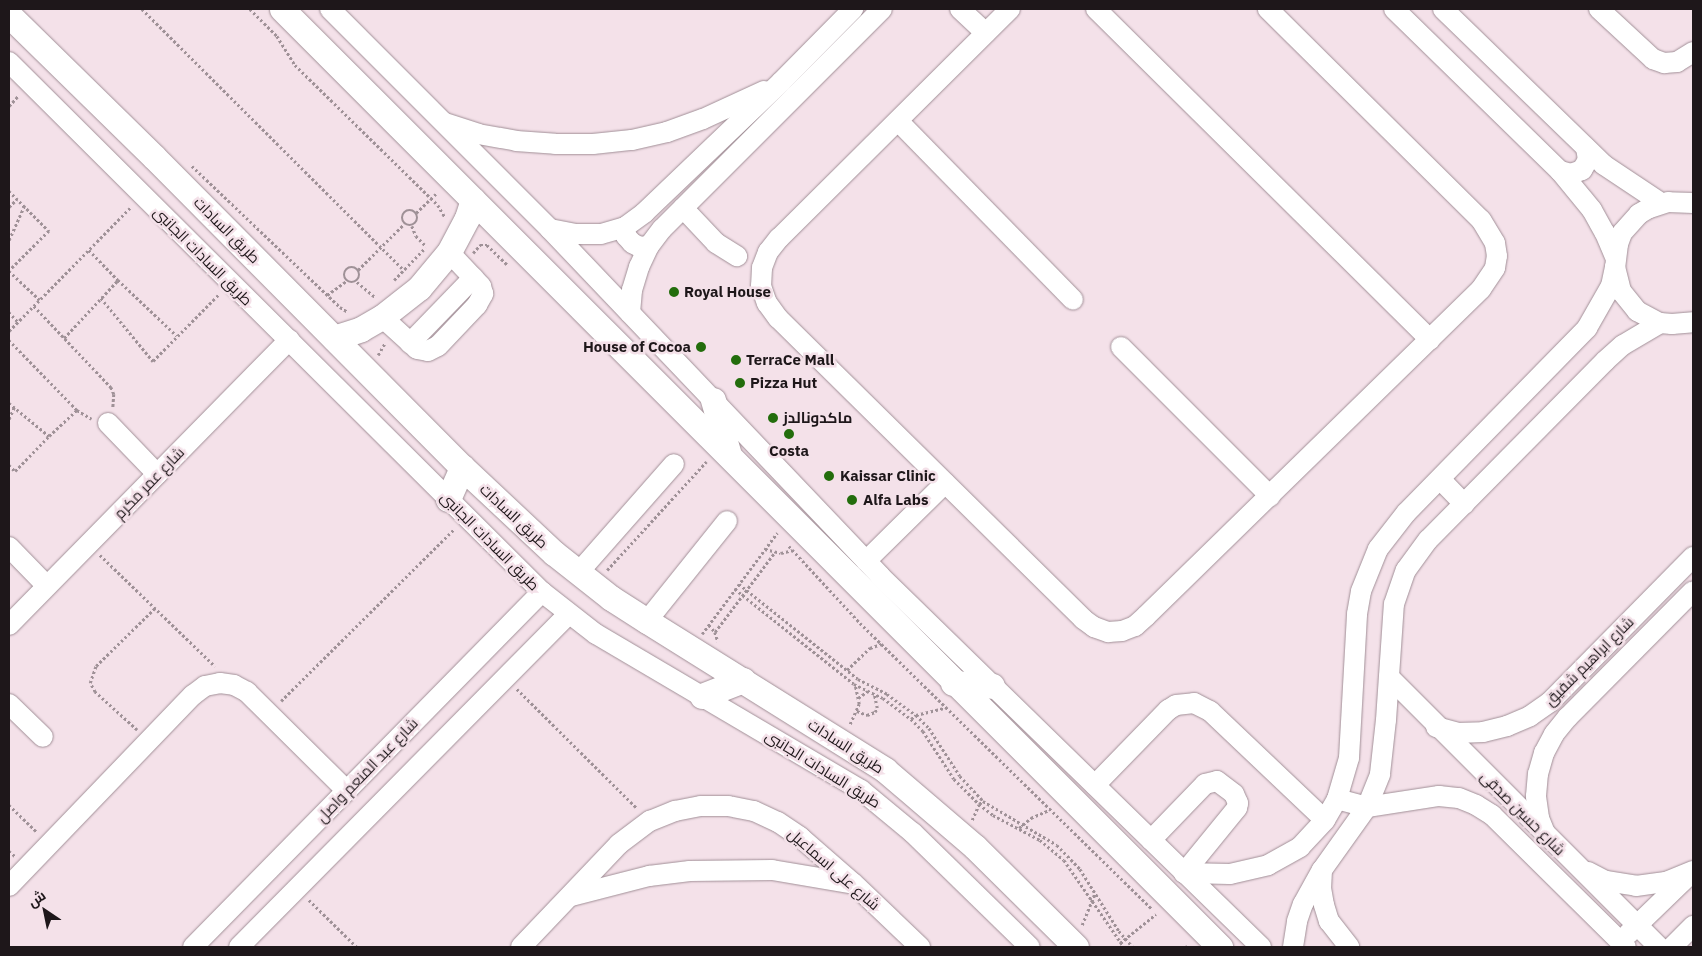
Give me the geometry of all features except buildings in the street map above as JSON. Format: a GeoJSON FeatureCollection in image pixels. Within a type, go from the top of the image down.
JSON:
{"type":"FeatureCollection","features":[{"type":"Feature","properties":{"kind":"main road"},"geometry":{"type":"LineString","coordinates":[[282,9],[953,683],[1220,947]]}},
{"type":"Feature","properties":{"kind":"main road","name":"طريق السادات"},"geometry":{"type":"LineString","coordinates":[[9,15],[154,157],[462,467],[531,532],[589,575],[647,622],[885,770],[1078,939]]}},
{"type":"Feature","properties":{"kind":"main road"},"geometry":{"type":"LineString","coordinates":[[334,338],[361,329],[390,324],[448,256],[467,218],[473,200]]}},
{"type":"Feature","properties":{"kind":"main road"},"geometry":{"type":"LineString","coordinates":[[713,400],[730,458]]}},
{"type":"Feature","properties":{"kind":"main road"},"geometry":{"type":"LineString","coordinates":[[448,499],[462,467]]}},
{"type":"Feature","properties":{"kind":"main road"},"geometry":{"type":"LineString","coordinates":[[702,696],[743,680]]}},
{"type":"Feature","properties":{"kind":"main road"},"geometry":{"type":"LineString","coordinates":[[953,683],[992,686]]}},
{"type":"Feature","properties":{"kind":"street"},"geometry":{"type":"LineString","coordinates":[[330,9],[550,229],[866,561],[1261,947]]}},
{"type":"Feature","properties":{"kind":"street"},"geometry":{"type":"LineString","coordinates":[[550,229],[575,234],[601,234],[625,227],[644,213],[782,82],[853,9]]}},
{"type":"Feature","properties":{"kind":"street"},"geometry":{"type":"LineString","coordinates":[[630,313],[632,290],[639,267],[649,246],[662,229],[882,9]]}},
{"type":"Feature","properties":{"kind":"street"},"geometry":{"type":"LineString","coordinates":[[960,9],[986,33]]}},
{"type":"Feature","properties":{"kind":"street"},"geometry":{"type":"LineString","coordinates":[[1010,9],[779,238],[768,252],[762,268],[761,286],[767,303],[778,318],[1083,619],[1094,627],[1108,632],[1122,631],[1135,626],[1490,280],[1495,268],[1497,256],[1490,232],[1481,220],[1268,9]]}},
{"type":"Feature","properties":{"kind":"street"},"geometry":{"type":"LineString","coordinates":[[1096,9],[1430,339]]}},
{"type":"Feature","properties":{"kind":"street"},"geometry":{"type":"LineString","coordinates":[[1394,9],[1560,171],[1592,210],[1606,233],[1621,291],[1628,302],[1643,314],[1666,324],[1693,328]]}},
{"type":"Feature","properties":{"kind":"street"},"geometry":{"type":"LineString","coordinates":[[1444,9],[1586,148],[1623,180],[1664,202],[1693,203]]}},
{"type":"Feature","properties":{"kind":"street"},"geometry":{"type":"LineString","coordinates":[[1599,9],[1653,59],[1664,63],[1676,62],[1693,52]]}},
{"type":"Feature","properties":{"kind":"street","name":"طريق السادات الجانبى"},"geometry":{"type":"LineString","coordinates":[[9,62],[542,592],[596,634],[832,772],[888,811],[1030,947]]}},
{"type":"Feature","properties":{"kind":"street"},"geometry":{"type":"LineString","coordinates":[[442,122],[478,134],[516,141],[554,144],[593,144],[632,140],[667,132],[703,119],[782,82]]}},
{"type":"Feature","properties":{"kind":"street"},"geometry":{"type":"LineString","coordinates":[[898,121],[1073,300]]}},
{"type":"Feature","properties":{"kind":"street"},"geometry":{"type":"LineString","coordinates":[[1560,171],[1571,174],[1582,170],[1588,160],[1586,148]]}},
{"type":"Feature","properties":{"kind":"street"},"geometry":{"type":"LineString","coordinates":[[1184,873],[1230,874],[1268,865],[1300,846],[1325,820],[1337,800],[1349,758],[1357,614],[1361,591],[1378,549],[1391,530],[1587,328],[1611,286],[1618,244],[1630,223],[1639,214],[1664,202],[1693,193]]}},
{"type":"Feature","properties":{"kind":"street"},"geometry":{"type":"LineString","coordinates":[[683,208],[716,243],[737,256]]}},
{"type":"Feature","properties":{"kind":"street"},"geometry":{"type":"LineString","coordinates":[[625,227],[626,236],[632,243],[640,247],[649,246]]}},
{"type":"Feature","properties":{"kind":"street"},"geometry":{"type":"LineString","coordinates":[[390,324],[448,256]]}},
{"type":"Feature","properties":{"kind":"street"},"geometry":{"type":"LineString","coordinates":[[1293,947],[1296,922],[1303,904],[1322,870],[1367,807],[1376,787],[1382,760],[1392,622],[1399,586],[1416,554],[1604,361],[1623,345],[1666,324],[1693,322]]}},
{"type":"Feature","properties":{"kind":"street","name":"شارع عمر مكرم"},"geometry":{"type":"LineString","coordinates":[[9,625],[288,340]]}},
{"type":"Feature","properties":{"kind":"street"},"geometry":{"type":"LineString","coordinates":[[1121,347],[1270,496]]}},
{"type":"Feature","properties":{"kind":"street"},"geometry":{"type":"LineString","coordinates":[[108,423],[157,474]]}},
{"type":"Feature","properties":{"kind":"street"},"geometry":{"type":"LineString","coordinates":[[589,575],[674,464]]}},
{"type":"Feature","properties":{"kind":"street"},"geometry":{"type":"LineString","coordinates":[[1440,479],[1464,504]]}},
{"type":"Feature","properties":{"kind":"street"},"geometry":{"type":"LineString","coordinates":[[866,561],[945,484]]}},
{"type":"Feature","properties":{"kind":"street"},"geometry":{"type":"LineString","coordinates":[[647,622],[727,521]]}},
{"type":"Feature","properties":{"kind":"street"},"geometry":{"type":"LineString","coordinates":[[9,547],[47,586]]}},
{"type":"Feature","properties":{"kind":"street","name":"شارع ابراهيم شفيق"},"geometry":{"type":"LineString","coordinates":[[1436,727],[1458,732],[1483,732],[1507,726],[1530,716],[1550,702],[1693,557]]}},
{"type":"Feature","properties":{"kind":"street","name":"شارع ابراهيم شفيق"},"geometry":{"type":"LineString","coordinates":[[1547,837],[1539,818],[1536,796],[1538,774],[1544,753],[1554,734],[1568,717],[1693,591]]}},
{"type":"Feature","properties":{"kind":"street","name":"شارع عبد المنعم واصل"},"geometry":{"type":"LineString","coordinates":[[193,947],[542,592]]}},
{"type":"Feature","properties":{"kind":"street"},"geometry":{"type":"LineString","coordinates":[[240,947],[568,614]]}},
{"type":"Feature","properties":{"kind":"street","name":"شارع حسين صدقى"},"geometry":{"type":"LineString","coordinates":[[1389,677],[1436,727],[1659,947]]}},
{"type":"Feature","properties":{"kind":"street"},"geometry":{"type":"LineString","coordinates":[[9,886],[194,695],[205,686],[220,683],[234,685],[247,692],[346,791],[378,807]]}},
{"type":"Feature","properties":{"kind":"street"},"geometry":{"type":"LineString","coordinates":[[1095,785],[1168,710],[1176,705],[1194,703],[1210,711],[1325,820]]}},
{"type":"Feature","properties":{"kind":"street"},"geometry":{"type":"LineString","coordinates":[[9,704],[43,737]]}},
{"type":"Feature","properties":{"kind":"street"},"geometry":{"type":"LineString","coordinates":[[1151,840],[1205,784],[1217,781],[1234,794],[1238,808],[1184,873]]}},
{"type":"Feature","properties":{"kind":"street"},"geometry":{"type":"LineString","coordinates":[[346,791],[361,824]]}},
{"type":"Feature","properties":{"kind":"street","name":"شارع حسين صدقى"},"geometry":{"type":"LineString","coordinates":[[1367,807],[1438,796],[1459,798],[1476,805],[1492,815],[1623,945]]}},
{"type":"Feature","properties":{"kind":"street"},"geometry":{"type":"LineString","coordinates":[[1337,800],[1367,807]]}},
{"type":"Feature","properties":{"kind":"street","name":"شارع على اسماعيل"},"geometry":{"type":"LineString","coordinates":[[521,947],[619,844],[650,821],[675,811],[701,806],[728,806],[754,811],[778,822],[800,837],[854,883],[920,947]]}},
{"type":"Feature","properties":{"kind":"street"},"geometry":{"type":"LineString","coordinates":[[1578,867],[1606,881],[1636,886],[1666,882],[1693,871]]}},
{"type":"Feature","properties":{"kind":"street"},"geometry":{"type":"LineString","coordinates":[[569,897],[649,876],[690,870],[772,870],[854,883]]}},
{"type":"Feature","properties":{"kind":"street"},"geometry":{"type":"LineString","coordinates":[[1322,870],[1321,888],[1324,905],[1330,921],[1348,947]]}},
{"type":"Feature","properties":{"kind":"street"},"geometry":{"type":"LineString","coordinates":[[1623,945],[1637,926],[1693,871]]}},
{"type":"Feature","properties":{"kind":"street"},"geometry":{"type":"LineString","coordinates":[[1672,947],[1693,926]]}},
{"type":"Feature","properties":{"kind":"path"},"geometry":{"type":"LineString","coordinates":[[142,9],[404,270]]}},
{"type":"Feature","properties":{"kind":"path"},"geometry":{"type":"LineString","coordinates":[[250,9],[277,36],[295,65],[438,205],[445,216],[445,222]]}},
{"type":"Feature","properties":{"kind":"path"},"geometry":{"type":"LineString","coordinates":[[186,161],[199,170],[340,307],[354,314]]}},
{"type":"Feature","properties":{"kind":"path"},"geometry":{"type":"LineString","coordinates":[[9,190],[48,230],[9,270],[40,300]]}},
{"type":"Feature","properties":{"kind":"path"},"geometry":{"type":"LineString","coordinates":[[9,332],[143,196]]}},
{"type":"Feature","properties":{"kind":"path"},"geometry":{"type":"LineString","coordinates":[[9,207],[17,199]]}},
{"type":"Feature","properties":{"kind":"path"},"geometry":{"type":"LineString","coordinates":[[9,240],[24,206]]}},
{"type":"Feature","properties":{"kind":"path"},"geometry":{"type":"LineString","coordinates":[[404,224],[402,220],[404,213],[412,211],[416,213],[417,220],[412,226]]}},
{"type":"Feature","properties":{"kind":"path"},"geometry":{"type":"LineString","coordinates":[[358,270],[404,224]]}},
{"type":"Feature","properties":{"kind":"path"},"geometry":{"type":"LineString","coordinates":[[404,224],[412,226]]}},
{"type":"Feature","properties":{"kind":"path"},"geometry":{"type":"LineString","coordinates":[[412,226],[416,236],[448,256]]}},
{"type":"Feature","properties":{"kind":"path"},"geometry":{"type":"LineString","coordinates":[[391,284],[404,270],[484,244],[514,271]]}},
{"type":"Feature","properties":{"kind":"path"},"geometry":{"type":"LineString","coordinates":[[89,250],[178,336]]}},
{"type":"Feature","properties":{"kind":"path"},"geometry":{"type":"LineString","coordinates":[[346,281],[344,277],[347,269],[358,270]]}},
{"type":"Feature","properties":{"kind":"path"},"geometry":{"type":"LineString","coordinates":[[357,282],[360,274],[358,270]]}},
{"type":"Feature","properties":{"kind":"path"},"geometry":{"type":"LineString","coordinates":[[64,338],[118,280]]}},
{"type":"Feature","properties":{"kind":"path"},"geometry":{"type":"LineString","coordinates":[[327,295],[346,281]]}},
{"type":"Feature","properties":{"kind":"path"},"geometry":{"type":"LineString","coordinates":[[346,281],[357,282],[378,299],[390,324],[378,352],[380,361]]}},
{"type":"Feature","properties":{"kind":"path"},"geometry":{"type":"LineString","coordinates":[[101,298],[153,361],[230,282]]}},
{"type":"Feature","properties":{"kind":"path"},"geometry":{"type":"LineString","coordinates":[[9,340],[77,410],[88,417],[108,423],[115,403],[111,387],[34,306]]}},
{"type":"Feature","properties":{"kind":"path"},"geometry":{"type":"LineString","coordinates":[[9,312],[18,322]]}},
{"type":"Feature","properties":{"kind":"path"},"geometry":{"type":"LineString","coordinates":[[9,403],[49,436]]}},
{"type":"Feature","properties":{"kind":"path"},"geometry":{"type":"LineString","coordinates":[[9,419],[14,407]]}},
{"type":"Feature","properties":{"kind":"path"},"geometry":{"type":"LineString","coordinates":[[9,465],[15,471],[77,410]]}},
{"type":"Feature","properties":{"kind":"path"},"geometry":{"type":"LineString","coordinates":[[589,575],[706,462],[699,455]]}},
{"type":"Feature","properties":{"kind":"path"},"geometry":{"type":"LineString","coordinates":[[268,713],[466,517]]}},
{"type":"Feature","properties":{"kind":"path"},"geometry":{"type":"LineString","coordinates":[[698,639],[777,533],[782,539]]}},
{"type":"Feature","properties":{"kind":"path"},"geometry":{"type":"LineString","coordinates":[[88,544],[208,658],[218,670],[220,683]]}},
{"type":"Feature","properties":{"kind":"path"},"geometry":{"type":"LineString","coordinates":[[787,544],[881,644],[1162,919]]}},
{"type":"Feature","properties":{"kind":"path"},"geometry":{"type":"LineString","coordinates":[[766,549],[775,552],[793,550]]}},
{"type":"Feature","properties":{"kind":"path"},"geometry":{"type":"LineString","coordinates":[[715,632],[775,552]]}},
{"type":"Feature","properties":{"kind":"path"},"geometry":{"type":"LineString","coordinates":[[739,584],[858,679],[902,704],[916,715],[929,728],[960,776],[983,801],[1057,845],[1080,869],[1125,939],[1133,947]]}},
{"type":"Feature","properties":{"kind":"path"},"geometry":{"type":"LineString","coordinates":[[735,589],[854,684],[898,707],[929,739],[954,779],[979,804],[993,815],[1040,840],[1064,860],[1124,947]]}},
{"type":"Feature","properties":{"kind":"path"},"geometry":{"type":"LineString","coordinates":[[149,741],[95,692],[90,683],[96,666],[155,608]]}},
{"type":"Feature","properties":{"kind":"path"},"geometry":{"type":"LineString","coordinates":[[709,625],[715,632],[719,644]]}},
{"type":"Feature","properties":{"kind":"path"},"geometry":{"type":"LineString","coordinates":[[847,670],[870,648],[881,644]]}},
{"type":"Feature","properties":{"kind":"path"},"geometry":{"type":"LineString","coordinates":[[814,652],[818,647]]}},
{"type":"Feature","properties":{"kind":"path"},"geometry":{"type":"LineString","coordinates":[[505,678],[650,821]]}},
{"type":"Feature","properties":{"kind":"path"},"geometry":{"type":"LineString","coordinates":[[848,726],[857,711],[858,698],[854,684]]}},
{"type":"Feature","properties":{"kind":"path"},"geometry":{"type":"LineString","coordinates":[[858,698],[868,691]]}},
{"type":"Feature","properties":{"kind":"path"},"geometry":{"type":"LineString","coordinates":[[857,711],[867,714],[875,712],[877,708],[874,694]]}},
{"type":"Feature","properties":{"kind":"path"},"geometry":{"type":"LineString","coordinates":[[911,719],[916,715],[946,708]]}},
{"type":"Feature","properties":{"kind":"path"},"geometry":{"type":"LineString","coordinates":[[971,824],[979,804],[983,801]]}},
{"type":"Feature","properties":{"kind":"path"},"geometry":{"type":"LineString","coordinates":[[9,805],[50,844]]}},
{"type":"Feature","properties":{"kind":"path"},"geometry":{"type":"LineString","coordinates":[[1019,828],[1031,818],[1050,810]]}},
{"type":"Feature","properties":{"kind":"path"},"geometry":{"type":"LineString","coordinates":[[298,888],[358,947]]}},
{"type":"Feature","properties":{"kind":"path"},"geometry":{"type":"LineString","coordinates":[[1078,939],[1091,898],[1095,892]]}},
{"type":"Feature","properties":{"kind":"path"},"geometry":{"type":"LineString","coordinates":[[1120,943],[1156,914]]}},
{"type":"Feature","properties":{"kind":"path"},"geometry":{"type":"LineString","coordinates":[[1184,941],[1188,947]]}},
{"type":"Feature","properties":{"kind":"place","name":"Royal House"},"geometry":{"type":"Point","coordinates":[674,292]}},
{"type":"Feature","properties":{"kind":"place","name":"House of Cocoa"},"geometry":{"type":"Point","coordinates":[701,347]}},
{"type":"Feature","properties":{"kind":"place","name":"TerraCe Mall"},"geometry":{"type":"Point","coordinates":[736,360]}},
{"type":"Feature","properties":{"kind":"place","name":"Pizza Hut"},"geometry":{"type":"Point","coordinates":[740,383]}},
{"type":"Feature","properties":{"kind":"place","name":"ماكدونالدز"},"geometry":{"type":"Point","coordinates":[773,418]}},
{"type":"Feature","properties":{"kind":"place","name":"Costa"},"geometry":{"type":"Point","coordinates":[789,434]}},
{"type":"Feature","properties":{"kind":"place","name":"Kaissar Clinic"},"geometry":{"type":"Point","coordinates":[829,476]}},
{"type":"Feature","properties":{"kind":"place","name":"Alfa Labs"},"geometry":{"type":"Point","coordinates":[852,500]}}]}
